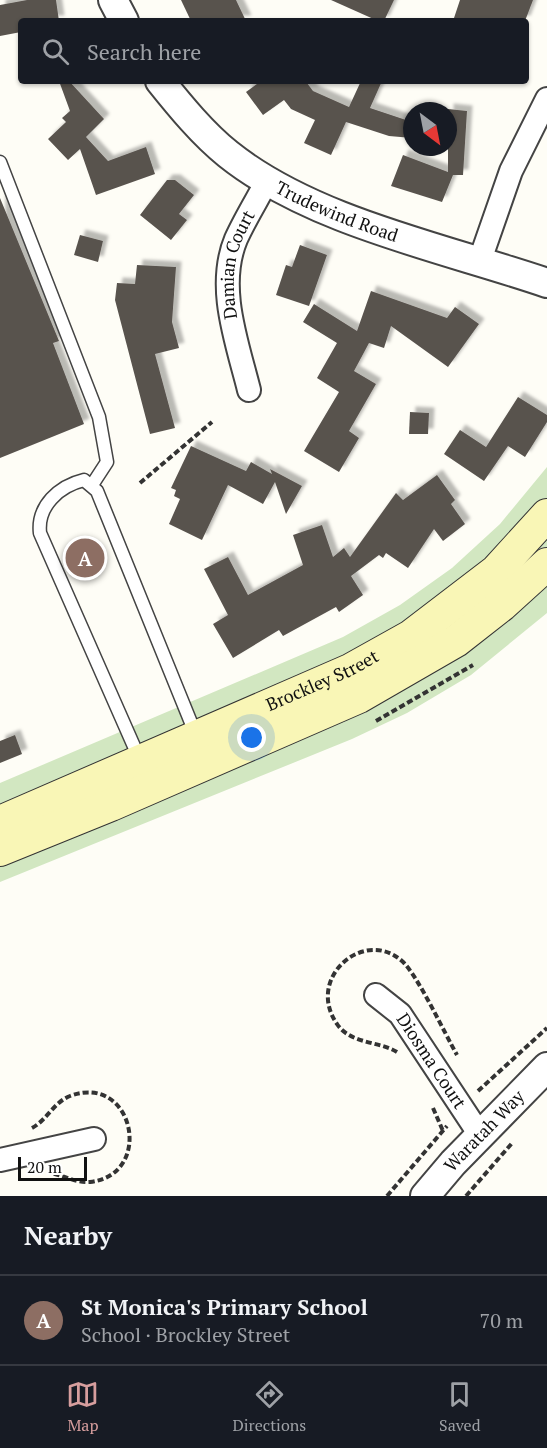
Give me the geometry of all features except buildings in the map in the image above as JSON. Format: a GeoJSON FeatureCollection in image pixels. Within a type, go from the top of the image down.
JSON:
{"type":"FeatureCollection","features":[{"type":"Feature","properties":{"kind":"main road","name":"Brockley Street"},"geometry":{"type":"LineString","coordinates":[[0,850],[147,774],[196,735],[350,670],[411,636],[496,571],[547,515]]}},
{"type":"Feature","properties":{"kind":"main road","name":"Brockley Street"},"geometry":{"type":"LineString","coordinates":[[0,822],[147,774],[358,697],[409,670],[456,640],[502,605],[547,564]]}},
{"type":"Feature","properties":{"kind":"street"},"geometry":{"type":"LineString","coordinates":[[112,0],[122,18]]}},
{"type":"Feature","properties":{"kind":"street","name":"Trudewind Road"},"geometry":{"type":"LineString","coordinates":[[163,84],[228,154],[267,181],[324,210],[547,283]]}},
{"type":"Feature","properties":{"kind":"street"},"geometry":{"type":"LineString","coordinates":[[480,260],[511,171],[547,99]]}},
{"type":"Feature","properties":{"kind":"street","name":"Damian Court"},"geometry":{"type":"LineString","coordinates":[[249,390],[233,324],[229,273],[236,239],[267,181]]}},
{"type":"Feature","properties":{"kind":"street","name":"Diosma Court"},"geometry":{"type":"LineString","coordinates":[[376,995],[400,1014],[480,1135]]}},
{"type":"Feature","properties":{"kind":"street","name":"Waratah Way"},"geometry":{"type":"LineString","coordinates":[[425,1196],[547,1066]]}},
{"type":"Feature","properties":{"kind":"street"},"geometry":{"type":"LineString","coordinates":[[0,1160],[94,1139]]}},
{"type":"Feature","properties":{"kind":"lane"},"geometry":{"type":"LineString","coordinates":[[0,162],[99,417],[107,462],[92,485]]}},
{"type":"Feature","properties":{"kind":"lane"},"geometry":{"type":"LineString","coordinates":[[147,774],[40,533],[39,519],[47,503],[66,486],[84,480],[92,485],[196,735]]}},
{"type":"Feature","properties":{"kind":"path"},"geometry":{"type":"LineString","coordinates":[[140,483],[212,422]]}},
{"type":"Feature","properties":{"kind":"path"},"geometry":{"type":"LineString","coordinates":[[478,1092],[547,1028]]}},
{"type":"Feature","properties":{"kind":"path"},"geometry":{"type":"LineString","coordinates":[[387,1196],[443,1131]]}},
{"type":"Feature","properties":{"kind":"path"},"geometry":{"type":"LineString","coordinates":[[466,1196],[518,1137]]}},
{"type":"Feature","properties":{"kind":"green space"},"geometry":{"type":"Polygon","coordinates":[[[547,467],[547,613],[471,675],[407,713],[352,739],[0,882],[0,783],[343,637],[400,605],[452,568],[500,524],[547,467]]]}},
{"type":"Feature","properties":{"kind":"place","name":"St Monica's Primary School"},"geometry":{"type":"Point","coordinates":[85,558]}}]}
